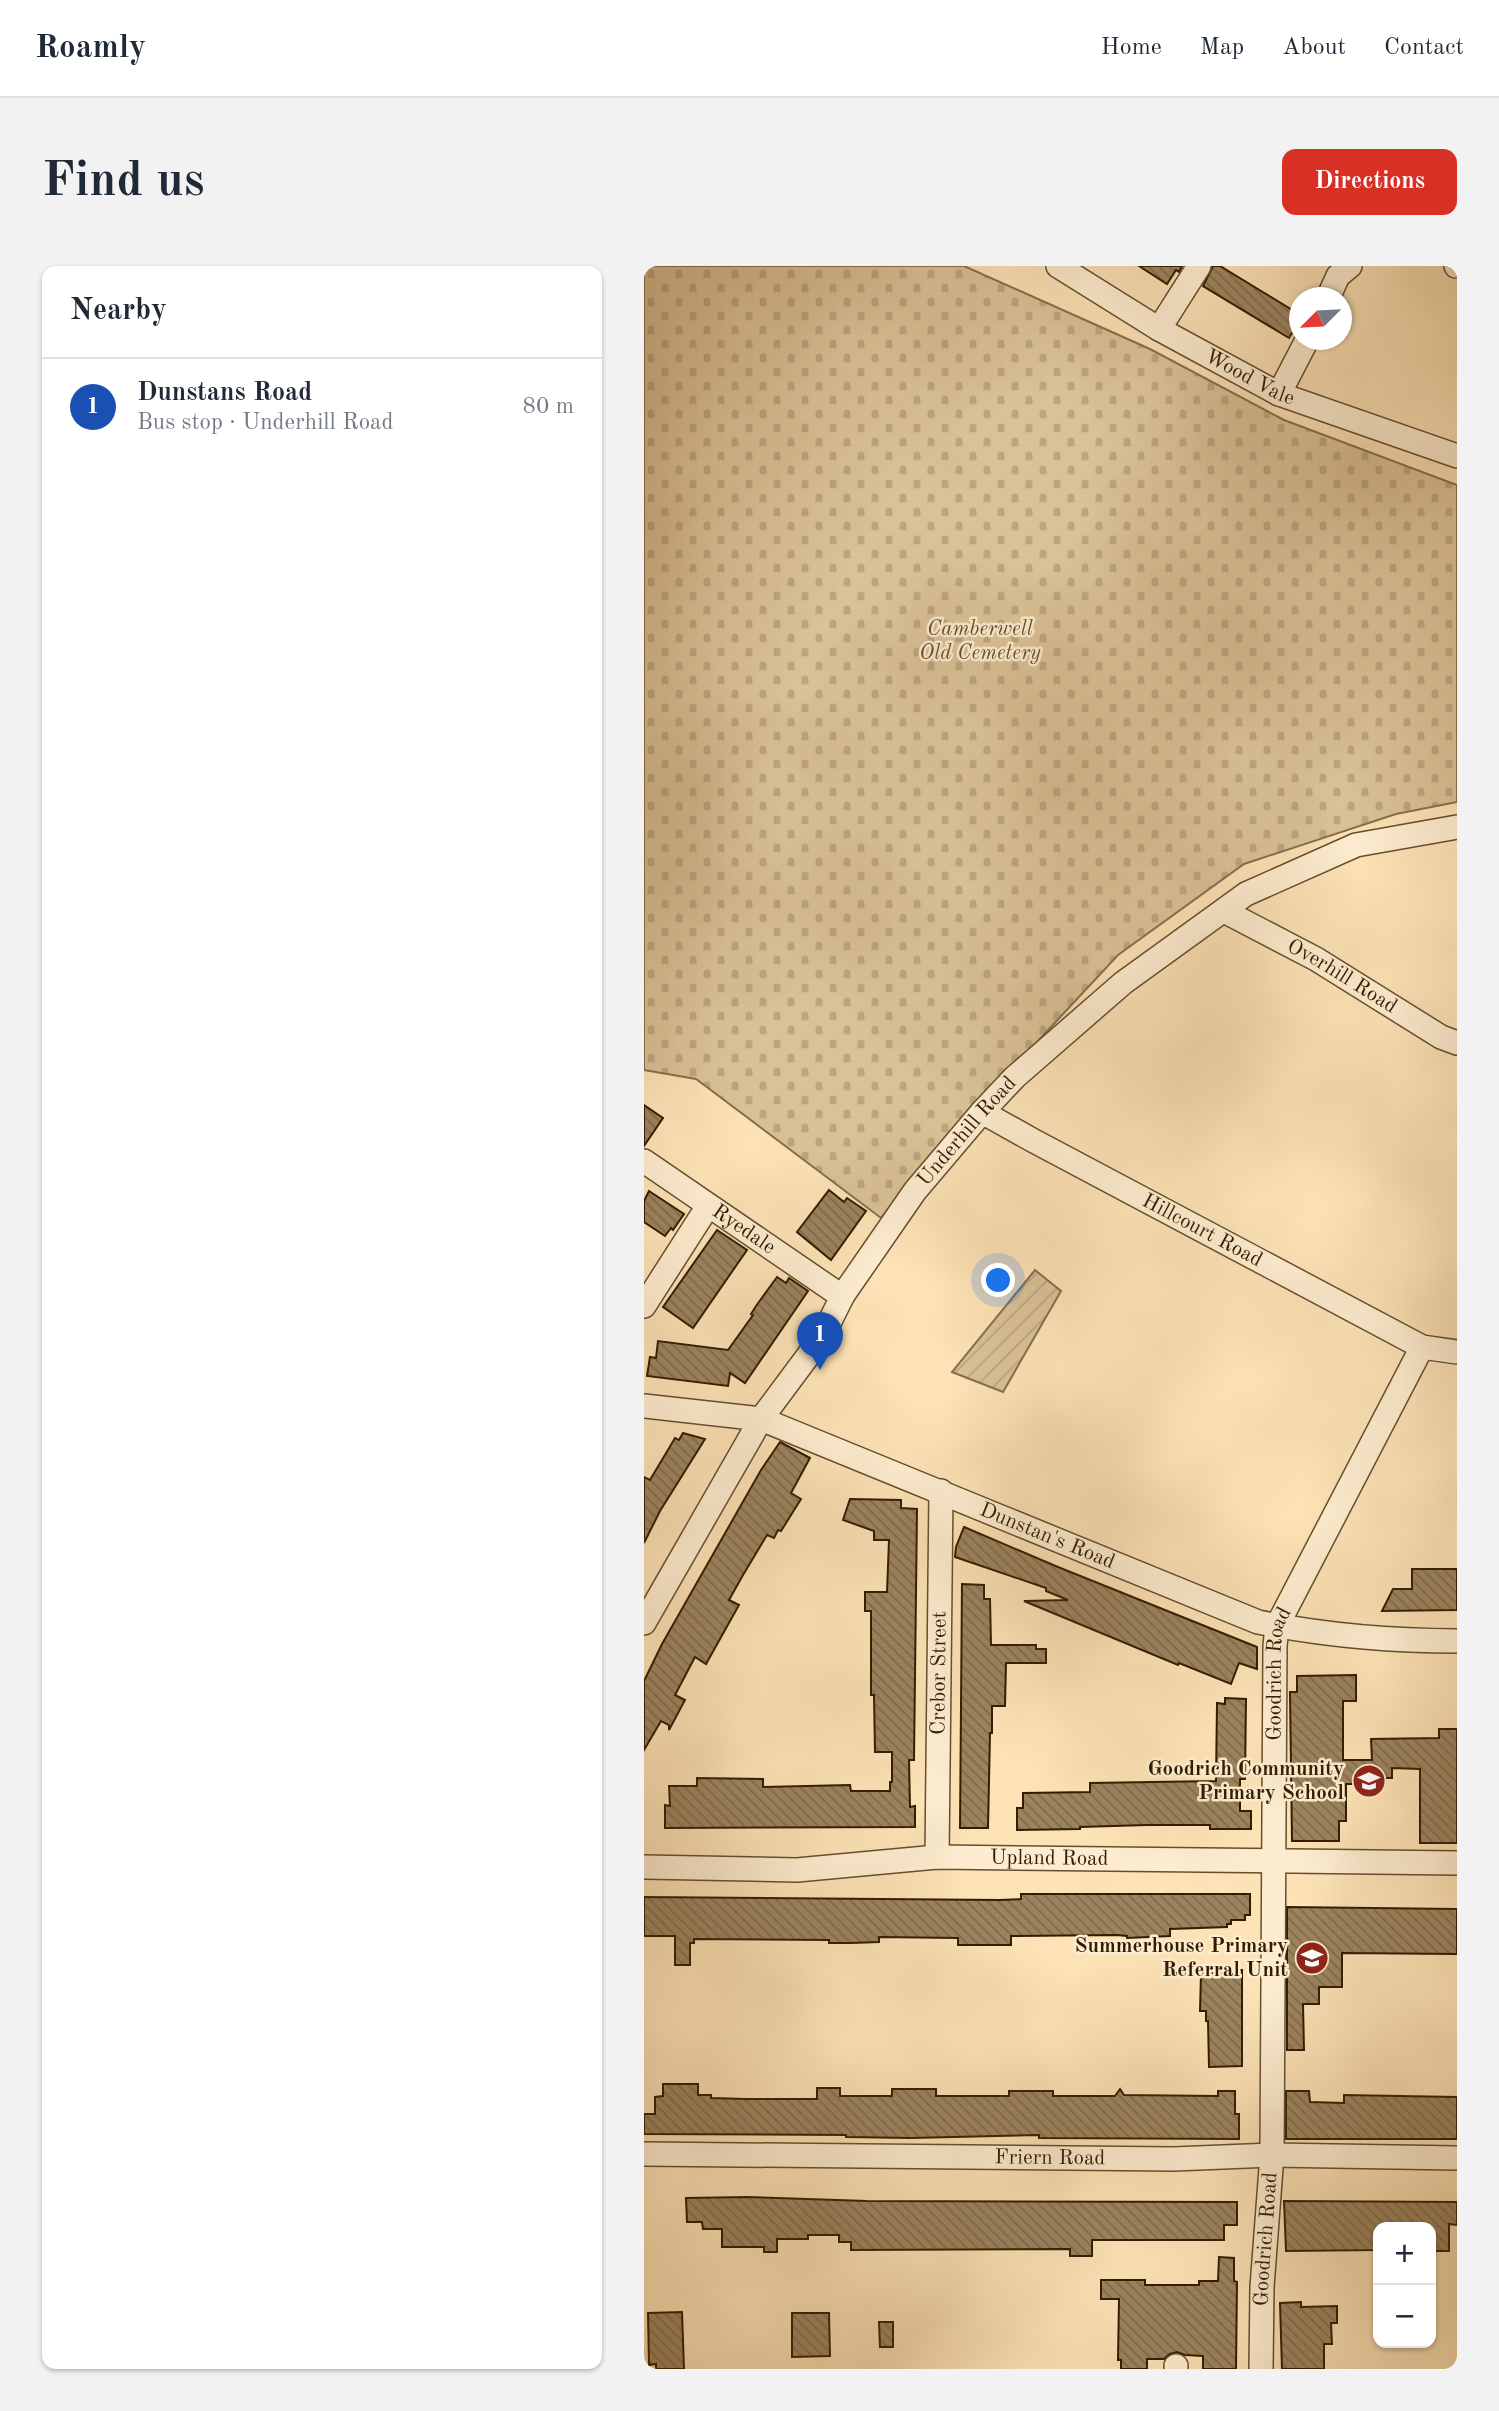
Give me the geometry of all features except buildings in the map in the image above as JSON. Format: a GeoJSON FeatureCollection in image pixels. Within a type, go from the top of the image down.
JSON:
{"type":"FeatureCollection","features":[{"type":"Feature","properties":{"kind":"street","name":"Wood Vale"},"geometry":{"type":"LineString","coordinates":[[1058,266],[1159,329],[1279,394],[1457,456]]}},
{"type":"Feature","properties":{"kind":"street"},"geometry":{"type":"LineString","coordinates":[[1159,329],[1199,266]]}},
{"type":"Feature","properties":{"kind":"street"},"geometry":{"type":"LineString","coordinates":[[1333,287],[1338,276],[1350,266]]}},
{"type":"Feature","properties":{"kind":"street"},"geometry":{"type":"LineString","coordinates":[[1279,394],[1302,350]]}},
{"type":"Feature","properties":{"kind":"street","name":"Underhill Road"},"geometry":{"type":"LineString","coordinates":[[644,1623],[761,1419],[822,1337],[843,1295],[915,1191],[1015,1077],[1124,983],[1246,894],[1356,845],[1457,827]]}},
{"type":"Feature","properties":{"kind":"street","name":"Overhill Road"},"geometry":{"type":"LineString","coordinates":[[1224,911],[1315,959],[1441,1037],[1457,1043]]}},
{"type":"Feature","properties":{"kind":"street","name":"Hillcourt Road"},"geometry":{"type":"LineString","coordinates":[[982,1112],[1422,1348]]}},
{"type":"Feature","properties":{"kind":"street","name":"Ryedale"},"geometry":{"type":"LineString","coordinates":[[644,1161],[843,1295]]}},
{"type":"Feature","properties":{"kind":"street"},"geometry":{"type":"LineString","coordinates":[[644,1306],[708,1206]]}},
{"type":"Feature","properties":{"kind":"street"},"geometry":{"type":"LineString","coordinates":[[1422,1348],[1457,1352]]}},
{"type":"Feature","properties":{"kind":"street","name":"Goodrich Road"},"geometry":{"type":"LineString","coordinates":[[1261,2369],[1262,2287],[1272,2155],[1277,1626],[1422,1348]]}},
{"type":"Feature","properties":{"kind":"street","name":"Dunstan's Road"},"geometry":{"type":"LineString","coordinates":[[644,1406],[761,1419],[1258,1622],[1297,1630],[1457,1642]]}},
{"type":"Feature","properties":{"kind":"street","name":"Crebor Street"},"geometry":{"type":"LineString","coordinates":[[937,1857],[941,1491]]}},
{"type":"Feature","properties":{"kind":"street","name":"Upland Road"},"geometry":{"type":"LineString","coordinates":[[644,1867],[797,1870],[937,1857],[1457,1863]]}},
{"type":"Feature","properties":{"kind":"street","name":"Friern Road"},"geometry":{"type":"LineString","coordinates":[[644,2154],[1174,2159],[1272,2155],[1457,2158]]}},
{"type":"Feature","properties":{"kind":"green space","name":"Camberwell Old Cemetery"},"geometry":{"type":"Polygon","coordinates":[[[644,266],[964,266],[1150,349],[1284,420],[1457,485],[1457,802],[1396,814],[1244,864],[1118,955],[1023,1057],[881,1218],[696,1079],[644,1070],[644,266]]]}},
{"type":"Feature","properties":{"kind":"green space"},"geometry":{"type":"Polygon","coordinates":[[[1035,1270],[1061,1291],[1003,1392],[952,1372],[1035,1270]]]}},
{"type":"Feature","properties":{"kind":"place","name":"Dunstans Road"},"geometry":{"type":"Point","coordinates":[820,1370]}},
{"type":"Feature","properties":{"kind":"place","name":"Goodrich Community Primary School"},"geometry":{"type":"Point","coordinates":[1369,1781]}},
{"type":"Feature","properties":{"kind":"place","name":"Summerhouse Primary Referral Unit"},"geometry":{"type":"Point","coordinates":[1312,1958]}}]}
